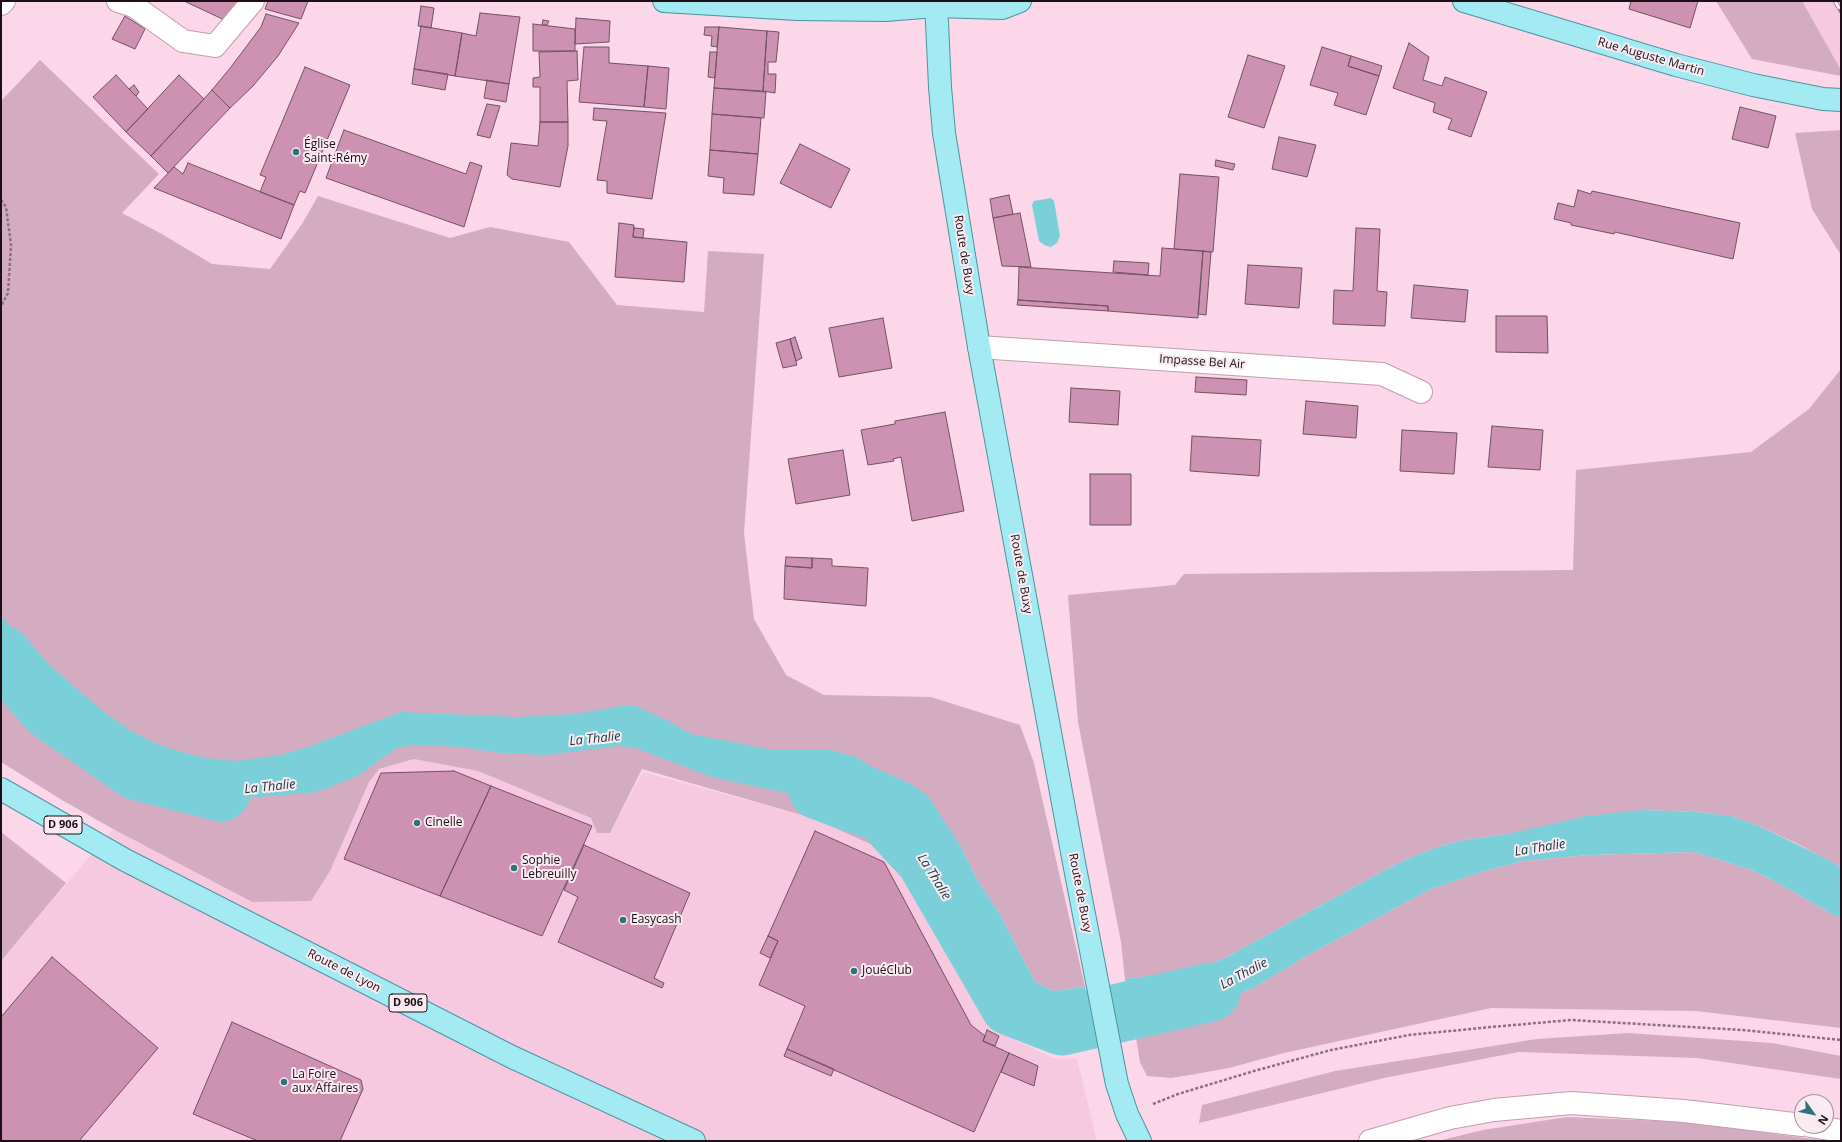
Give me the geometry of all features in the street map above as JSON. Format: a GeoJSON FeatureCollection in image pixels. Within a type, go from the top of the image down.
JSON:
{"type":"FeatureCollection","features":[{"type":"Feature","properties":{"kind":"main road"},"geometry":{"type":"LineString","coordinates":[[664,1],[797,9],[885,10],[938,3],[1002,8],[1020,1]]}},
{"type":"Feature","properties":{"kind":"main road","name":"Rue Auguste Martin"},"geometry":{"type":"LineString","coordinates":[[1464,1],[1676,65],[1753,85],[1832,99]]}},
{"type":"Feature","properties":{"kind":"main road","name":"Route de Buxy"},"geometry":{"type":"LineString","coordinates":[[938,3],[940,87],[944,133],[979,347],[1074,868],[1117,1084],[1127,1114],[1140,1141]]}},
{"type":"Feature","properties":{"kind":"main road","name":"Route de Lyon"},"geometry":{"type":"LineString","coordinates":[[1,789],[125,860],[512,1057],[694,1141]]}},
{"type":"Feature","properties":{"kind":"street"},"geometry":{"type":"LineString","coordinates":[[1,4],[4,1]]}},
{"type":"Feature","properties":{"kind":"street"},"geometry":{"type":"LineString","coordinates":[[118,1],[134,6],[183,41],[215,46],[253,4],[253,1]]}},
{"type":"Feature","properties":{"kind":"street","name":"Impasse Bel Air"},"geometry":{"type":"LineString","coordinates":[[979,347],[1382,374],[1421,392]]}},
{"type":"Feature","properties":{"kind":"street"},"geometry":{"type":"LineString","coordinates":[[1370,1141],[1450,1118],[1479,1112],[1571,1103],[1684,1111],[1794,1124]]}},
{"type":"Feature","properties":{"kind":"path"},"geometry":{"type":"LineString","coordinates":[[1,200],[6,207],[11,245],[8,293],[1,306]]}},
{"type":"Feature","properties":{"kind":"path"},"geometry":{"type":"LineString","coordinates":[[1127,1114],[1178,1094],[1254,1071],[1332,1050],[1409,1035],[1571,1020],[1742,1030],[1841,1040]]}},
{"type":"Feature","properties":{"kind":"shaded area"},"geometry":{"type":"Polygon","coordinates":[[[1716,1],[1802,1],[1841,70],[1841,76],[1752,59],[1716,1]]]}},
{"type":"Feature","properties":{"kind":"shaded area"},"geometry":{"type":"Polygon","coordinates":[[[1802,1],[1841,1],[1841,70],[1802,1]]]}},
{"type":"Feature","properties":{"kind":"shaded area"},"geometry":{"type":"Polygon","coordinates":[[[40,60],[159,174],[122,213],[160,233],[212,264],[270,269],[302,224],[318,196],[450,238],[490,227],[569,242],[617,305],[704,312],[708,251],[764,254],[744,533],[754,619],[786,675],[824,695],[931,697],[1020,725],[1034,763],[1085,987],[1054,991],[1035,982],[1000,914],[978,881],[960,845],[913,785],[895,855],[812,818],[642,769],[610,833],[597,833],[591,818],[478,771],[414,759],[379,769],[369,782],[330,871],[311,901],[252,902],[113,829],[62,800],[1,762],[1,101],[40,60]]]}},
{"type":"Feature","properties":{"kind":"shaded area"},"geometry":{"type":"Polygon","coordinates":[[[1841,130],[1841,255],[1812,209],[1795,133],[1841,130]]]}},
{"type":"Feature","properties":{"kind":"shaded area"},"geometry":{"type":"Polygon","coordinates":[[[1841,369],[1841,867],[1800,845],[1757,825],[1731,816],[1696,812],[1643,810],[1464,840],[1438,847],[1414,856],[1387,869],[1223,959],[1200,968],[1181,972],[1125,979],[1121,942],[1078,722],[1068,595],[1175,585],[1184,574],[1573,570],[1576,470],[1751,452],[1809,409],[1841,369]]]}},
{"type":"Feature","properties":{"kind":"shaded area"},"geometry":{"type":"Polygon","coordinates":[[[414,759],[478,771],[591,818],[597,833],[610,833],[643,772],[812,818],[895,855],[962,965],[990,1018],[1015,1040],[1053,1058],[1077,1059],[1097,1141],[1,1141],[1,961],[113,829],[251,902],[369,782],[379,769],[414,759]]]}},
{"type":"Feature","properties":{"kind":"shaded area"},"geometry":{"type":"Polygon","coordinates":[[[1,832],[66,883],[1,961],[1,832]]]}},
{"type":"Feature","properties":{"kind":"shaded area"},"geometry":{"type":"Polygon","coordinates":[[[1695,852],[1752,870],[1841,919],[1841,1028],[1696,1011],[1491,1008],[1284,1053],[1229,1068],[1171,1078],[1147,1076],[1140,1062],[1136,1038],[1168,1030],[1183,1024],[1225,1001],[1257,986],[1308,955],[1431,889],[1488,870],[1524,861],[1588,855],[1695,852]]]}},
{"type":"Feature","properties":{"kind":"shaded area"},"geometry":{"type":"Polygon","coordinates":[[[1628,1033],[1772,1043],[1841,1056],[1841,1079],[1697,1058],[1519,1052],[1384,1078],[1199,1123],[1202,1105],[1335,1071],[1537,1039],[1628,1033]]]}},
{"type":"Feature","properties":{"kind":"shaded area"},"geometry":{"type":"Polygon","coordinates":[[[1567,1117],[1684,1122],[1828,1141],[1438,1141],[1483,1130],[1567,1117]]]}},
{"type":"Feature","properties":{"kind":"water"},"geometry":{"type":"Polygon","coordinates":[[[1051,198],[1054,201],[1060,236],[1057,243],[1051,247],[1044,245],[1039,241],[1032,205],[1034,201],[1051,198]]]}},
{"type":"Feature","properties":{"kind":"water"},"geometry":{"type":"Polygon","coordinates":[[[1,616],[45,661],[119,725],[157,744],[193,756],[235,761],[280,755],[305,748],[401,712],[516,717],[576,714],[621,706],[636,706],[691,734],[768,749],[831,750],[856,757],[869,765],[913,785],[928,796],[960,845],[978,881],[1000,914],[1035,982],[1054,991],[1085,987],[1093,1033],[1048,1038],[1039,1037],[1032,1031],[1022,1021],[1002,994],[941,889],[927,860],[913,841],[896,826],[861,808],[823,798],[800,796],[712,777],[636,748],[618,746],[546,755],[500,753],[462,747],[413,745],[397,748],[359,775],[326,789],[309,793],[234,799],[203,795],[162,783],[136,769],[96,744],[30,693],[1,665],[1,616]]]}},
{"type":"Feature","properties":{"kind":"water"},"geometry":{"type":"Polygon","coordinates":[[[1643,810],[1696,812],[1731,816],[1757,825],[1841,867],[1841,919],[1752,870],[1695,852],[1588,855],[1524,861],[1488,870],[1431,889],[1308,955],[1257,986],[1225,1001],[1183,1024],[1168,1030],[1136,1038],[1125,979],[1181,972],[1200,968],[1223,959],[1387,869],[1414,856],[1438,847],[1464,840],[1507,834],[1587,816],[1643,810]]]}},
{"type":"Feature","properties":{"kind":"building"},"geometry":{"type":"Polygon","coordinates":[[[184,1],[241,1],[231,23],[184,1]]]}},
{"type":"Feature","properties":{"kind":"building"},"geometry":{"type":"Polygon","coordinates":[[[268,1],[308,1],[301,19],[265,9],[268,1]]]}},
{"type":"Feature","properties":{"kind":"building"},"geometry":{"type":"Polygon","coordinates":[[[1631,1],[1698,1],[1690,28],[1629,9],[1631,1]]]}},
{"type":"Feature","properties":{"kind":"building"},"geometry":{"type":"Polygon","coordinates":[[[421,6],[434,8],[431,28],[418,26],[421,6]]]}},
{"type":"Feature","properties":{"kind":"building"},"geometry":{"type":"Polygon","coordinates":[[[480,13],[520,17],[509,84],[455,76],[462,33],[476,36],[480,13]]]}},
{"type":"Feature","properties":{"kind":"building"},"geometry":{"type":"Polygon","coordinates":[[[266,14],[299,23],[278,56],[253,86],[230,108],[212,90],[261,27],[266,14]]]}},
{"type":"Feature","properties":{"kind":"building"},"geometry":{"type":"Polygon","coordinates":[[[125,16],[145,29],[135,49],[112,39],[125,16]]]}},
{"type":"Feature","properties":{"kind":"building"},"geometry":{"type":"Polygon","coordinates":[[[576,18],[610,21],[609,42],[575,44],[576,18]]]}},
{"type":"Feature","properties":{"kind":"building"},"geometry":{"type":"Polygon","coordinates":[[[543,20],[549,21],[547,25],[542,25],[543,20]]]}},
{"type":"Feature","properties":{"kind":"building"},"geometry":{"type":"Polygon","coordinates":[[[533,24],[575,29],[575,51],[533,51],[533,24]]]}},
{"type":"Feature","properties":{"kind":"building"},"geometry":{"type":"Polygon","coordinates":[[[421,26],[462,33],[455,76],[414,69],[421,26]]]}},
{"type":"Feature","properties":{"kind":"building"},"geometry":{"type":"Polygon","coordinates":[[[705,27],[719,27],[717,47],[711,46],[712,36],[704,35],[705,27]]]}},
{"type":"Feature","properties":{"kind":"building"},"geometry":{"type":"Polygon","coordinates":[[[719,27],[767,31],[763,91],[714,88],[719,27]]]}},
{"type":"Feature","properties":{"kind":"building"},"geometry":{"type":"Polygon","coordinates":[[[767,31],[779,32],[776,62],[768,62],[768,74],[776,74],[775,93],[763,91],[767,31]]]}},
{"type":"Feature","properties":{"kind":"building"},"geometry":{"type":"Polygon","coordinates":[[[1409,43],[1429,57],[1423,80],[1442,86],[1445,77],[1487,92],[1471,137],[1448,129],[1452,119],[1433,112],[1435,103],[1393,88],[1409,43]]]}},
{"type":"Feature","properties":{"kind":"building"},"geometry":{"type":"Polygon","coordinates":[[[584,47],[609,47],[609,63],[648,66],[644,107],[579,102],[584,47]]]}},
{"type":"Feature","properties":{"kind":"building"},"geometry":{"type":"Polygon","coordinates":[[[1322,47],[1351,56],[1348,66],[1379,76],[1366,115],[1334,105],[1338,93],[1310,85],[1322,47]]]}},
{"type":"Feature","properties":{"kind":"building"},"geometry":{"type":"Polygon","coordinates":[[[577,51],[578,80],[567,81],[568,122],[540,122],[540,87],[533,87],[533,78],[540,77],[539,52],[577,51]]]}},
{"type":"Feature","properties":{"kind":"building"},"geometry":{"type":"Polygon","coordinates":[[[710,52],[717,52],[715,78],[708,77],[710,52]]]}},
{"type":"Feature","properties":{"kind":"building"},"geometry":{"type":"Polygon","coordinates":[[[1248,55],[1285,66],[1264,128],[1228,117],[1248,55]]]}},
{"type":"Feature","properties":{"kind":"building"},"geometry":{"type":"Polygon","coordinates":[[[1351,56],[1382,66],[1379,76],[1348,66],[1351,56]]]}},
{"type":"Feature","properties":{"kind":"building"},"geometry":{"type":"Polygon","coordinates":[[[648,66],[669,68],[666,109],[644,107],[648,66]]]}},
{"type":"Feature","properties":{"kind":"building","name":"Église Saint-Rémy"},"geometry":{"type":"Polygon","coordinates":[[[305,67],[350,85],[305,193],[300,191],[294,205],[260,192],[266,177],[260,175],[305,67]]]}},
{"type":"Feature","properties":{"kind":"building"},"geometry":{"type":"Polygon","coordinates":[[[414,69],[448,74],[445,90],[412,84],[414,69]]]}},
{"type":"Feature","properties":{"kind":"building"},"geometry":{"type":"Polygon","coordinates":[[[116,75],[148,109],[126,132],[93,97],[116,75]]]}},
{"type":"Feature","properties":{"kind":"building"},"geometry":{"type":"Polygon","coordinates":[[[179,75],[204,99],[151,156],[126,132],[179,75]]]}},
{"type":"Feature","properties":{"kind":"building"},"geometry":{"type":"Polygon","coordinates":[[[487,80],[509,84],[506,102],[484,98],[487,80]]]}},
{"type":"Feature","properties":{"kind":"building"},"geometry":{"type":"Polygon","coordinates":[[[134,85],[139,92],[136,96],[129,89],[134,85]]]}},
{"type":"Feature","properties":{"kind":"building"},"geometry":{"type":"Polygon","coordinates":[[[714,88],[766,92],[764,118],[712,114],[714,88]]]}},
{"type":"Feature","properties":{"kind":"building"},"geometry":{"type":"Polygon","coordinates":[[[212,90],[230,108],[168,173],[151,156],[212,90]]]}},
{"type":"Feature","properties":{"kind":"building"},"geometry":{"type":"Polygon","coordinates":[[[487,104],[500,106],[490,138],[477,135],[487,104]]]}},
{"type":"Feature","properties":{"kind":"building"},"geometry":{"type":"Polygon","coordinates":[[[1740,107],[1776,116],[1768,148],[1732,139],[1740,107]]]}},
{"type":"Feature","properties":{"kind":"building"},"geometry":{"type":"Polygon","coordinates":[[[594,108],[666,113],[652,199],[607,193],[607,181],[597,180],[607,121],[593,120],[594,108]]]}},
{"type":"Feature","properties":{"kind":"building"},"geometry":{"type":"Polygon","coordinates":[[[712,114],[761,118],[758,154],[710,150],[712,114]]]}},
{"type":"Feature","properties":{"kind":"building"},"geometry":{"type":"Polygon","coordinates":[[[540,122],[568,122],[568,146],[560,187],[512,179],[507,175],[511,143],[538,146],[540,122]]]}},
{"type":"Feature","properties":{"kind":"building"},"geometry":{"type":"Polygon","coordinates":[[[344,130],[466,174],[470,162],[482,166],[464,227],[326,178],[344,130]]]}},
{"type":"Feature","properties":{"kind":"building"},"geometry":{"type":"Polygon","coordinates":[[[1279,137],[1316,145],[1307,177],[1272,169],[1279,137]]]}},
{"type":"Feature","properties":{"kind":"building"},"geometry":{"type":"Polygon","coordinates":[[[800,144],[850,169],[831,208],[780,183],[800,144]]]}},
{"type":"Feature","properties":{"kind":"building"},"geometry":{"type":"Polygon","coordinates":[[[710,150],[758,154],[754,195],[723,193],[724,178],[708,176],[710,150]]]}},
{"type":"Feature","properties":{"kind":"building"},"geometry":{"type":"Polygon","coordinates":[[[1216,160],[1235,164],[1233,170],[1215,166],[1216,160]]]}},
{"type":"Feature","properties":{"kind":"building"},"geometry":{"type":"Polygon","coordinates":[[[188,163],[294,205],[281,239],[154,188],[174,167],[183,174],[188,163]]]}},
{"type":"Feature","properties":{"kind":"building"},"geometry":{"type":"Polygon","coordinates":[[[1180,174],[1219,177],[1213,252],[1174,249],[1180,174]]]}},
{"type":"Feature","properties":{"kind":"building"},"geometry":{"type":"Polygon","coordinates":[[[1578,190],[1591,194],[1592,191],[1740,223],[1733,259],[1615,232],[1614,234],[1571,225],[1571,223],[1554,219],[1558,203],[1574,207],[1578,190]]]}},
{"type":"Feature","properties":{"kind":"building"},"geometry":{"type":"Polygon","coordinates":[[[1009,195],[1013,214],[993,218],[990,199],[1009,195]]]}},
{"type":"Feature","properties":{"kind":"building"},"geometry":{"type":"Polygon","coordinates":[[[1020,213],[1031,267],[1002,266],[993,218],[1020,213]]]}},
{"type":"Feature","properties":{"kind":"building"},"geometry":{"type":"Polygon","coordinates":[[[619,223],[634,225],[633,237],[687,242],[684,282],[615,277],[619,223]]]}},
{"type":"Feature","properties":{"kind":"building"},"geometry":{"type":"Polygon","coordinates":[[[634,228],[644,229],[643,238],[633,237],[634,228]]]}},
{"type":"Feature","properties":{"kind":"building"},"geometry":{"type":"Polygon","coordinates":[[[1356,228],[1380,229],[1377,291],[1387,292],[1385,326],[1333,324],[1334,290],[1353,291],[1356,228]]]}},
{"type":"Feature","properties":{"kind":"building"},"geometry":{"type":"Polygon","coordinates":[[[1162,248],[1203,251],[1198,318],[1108,311],[1108,306],[1018,300],[1019,267],[1160,276],[1162,248]]]}},
{"type":"Feature","properties":{"kind":"building"},"geometry":{"type":"Polygon","coordinates":[[[1203,251],[1211,252],[1206,315],[1198,314],[1203,251]]]}},
{"type":"Feature","properties":{"kind":"building"},"geometry":{"type":"Polygon","coordinates":[[[1114,261],[1149,263],[1148,275],[1113,272],[1114,261]]]}},
{"type":"Feature","properties":{"kind":"building"},"geometry":{"type":"Polygon","coordinates":[[[1248,265],[1302,268],[1299,308],[1245,304],[1248,265]]]}},
{"type":"Feature","properties":{"kind":"building"},"geometry":{"type":"Polygon","coordinates":[[[1414,285],[1468,290],[1465,322],[1411,318],[1414,285]]]}},
{"type":"Feature","properties":{"kind":"building"},"geometry":{"type":"Polygon","coordinates":[[[1018,300],[1108,306],[1108,311],[1017,305],[1018,300]]]}},
{"type":"Feature","properties":{"kind":"building"},"geometry":{"type":"Polygon","coordinates":[[[1496,316],[1547,316],[1548,353],[1496,352],[1496,316]]]}},
{"type":"Feature","properties":{"kind":"building"},"geometry":{"type":"Polygon","coordinates":[[[883,318],[892,368],[839,377],[829,328],[883,318]]]}},
{"type":"Feature","properties":{"kind":"building"},"geometry":{"type":"Polygon","coordinates":[[[795,337],[802,358],[796,361],[790,339],[795,337]]]}},
{"type":"Feature","properties":{"kind":"building"},"geometry":{"type":"Polygon","coordinates":[[[790,339],[797,365],[783,368],[776,343],[790,339]]]}},
{"type":"Feature","properties":{"kind":"building"},"geometry":{"type":"Polygon","coordinates":[[[1196,377],[1247,380],[1246,395],[1195,392],[1196,377]]]}},
{"type":"Feature","properties":{"kind":"building"},"geometry":{"type":"Polygon","coordinates":[[[1071,388],[1120,391],[1118,425],[1069,422],[1071,388]]]}},
{"type":"Feature","properties":{"kind":"building"},"geometry":{"type":"Polygon","coordinates":[[[1306,401],[1358,406],[1356,438],[1303,434],[1306,401]]]}},
{"type":"Feature","properties":{"kind":"building"},"geometry":{"type":"Polygon","coordinates":[[[945,412],[964,511],[912,521],[901,457],[893,459],[894,461],[868,465],[861,430],[895,424],[895,421],[945,412]]]}},
{"type":"Feature","properties":{"kind":"building"},"geometry":{"type":"Polygon","coordinates":[[[1492,426],[1543,430],[1540,470],[1488,467],[1492,426]]]}},
{"type":"Feature","properties":{"kind":"building"},"geometry":{"type":"Polygon","coordinates":[[[1402,430],[1457,433],[1454,474],[1400,471],[1402,430]]]}},
{"type":"Feature","properties":{"kind":"building"},"geometry":{"type":"Polygon","coordinates":[[[1192,436],[1261,440],[1259,476],[1190,471],[1192,436]]]}},
{"type":"Feature","properties":{"kind":"building"},"geometry":{"type":"Polygon","coordinates":[[[843,450],[850,495],[796,504],[788,459],[843,450]]]}},
{"type":"Feature","properties":{"kind":"building"},"geometry":{"type":"Polygon","coordinates":[[[1090,474],[1131,474],[1131,525],[1090,525],[1090,474]]]}},
{"type":"Feature","properties":{"kind":"building"},"geometry":{"type":"Polygon","coordinates":[[[786,557],[812,558],[812,568],[785,566],[786,557]]]}},
{"type":"Feature","properties":{"kind":"building"},"geometry":{"type":"Polygon","coordinates":[[[812,558],[832,559],[832,566],[868,568],[866,606],[784,599],[785,566],[812,568],[812,558]]]}},
{"type":"Feature","properties":{"kind":"building","name":"Cinelle"},"geometry":{"type":"Polygon","coordinates":[[[454,771],[491,786],[440,896],[344,859],[381,773],[454,771]]]}},
{"type":"Feature","properties":{"kind":"building","name":"Sophie Lebreuilly"},"geometry":{"type":"Polygon","coordinates":[[[491,786],[592,826],[542,936],[440,896],[491,786]]]}},
{"type":"Feature","properties":{"kind":"building","name":"JouéClub"},"geometry":{"type":"Polygon","coordinates":[[[815,831],[884,862],[971,1025],[985,1036],[983,1041],[1009,1053],[974,1132],[787,1049],[805,1006],[759,985],[778,941],[768,936],[815,831]]]}},
{"type":"Feature","properties":{"kind":"building","name":"Easycash"},"geometry":{"type":"Polygon","coordinates":[[[584,845],[690,893],[654,978],[664,983],[662,988],[558,942],[578,897],[564,890],[584,845]]]}},
{"type":"Feature","properties":{"kind":"building"},"geometry":{"type":"Polygon","coordinates":[[[768,936],[778,941],[770,958],[760,953],[768,936]]]}},
{"type":"Feature","properties":{"kind":"building"},"geometry":{"type":"Polygon","coordinates":[[[52,957],[158,1048],[79,1141],[4,1141],[1,1139],[1,1017],[52,957]]]}},
{"type":"Feature","properties":{"kind":"building","name":"La Foire aux Affaires"},"geometry":{"type":"Polygon","coordinates":[[[232,1022],[361,1080],[363,1089],[340,1141],[258,1141],[193,1114],[232,1022]]]}},
{"type":"Feature","properties":{"kind":"building"},"geometry":{"type":"Polygon","coordinates":[[[987,1030],[999,1036],[995,1046],[983,1041],[987,1030]]]}},
{"type":"Feature","properties":{"kind":"building"},"geometry":{"type":"Polygon","coordinates":[[[787,1049],[834,1069],[831,1076],[784,1056],[787,1049]]]}},
{"type":"Feature","properties":{"kind":"building"},"geometry":{"type":"Polygon","coordinates":[[[1009,1053],[1038,1066],[1034,1086],[1001,1072],[1009,1053]]]}},
{"type":"Feature","properties":{"kind":"waterway","name":"La Thalie"},"geometry":{"type":"LineString","coordinates":[[1,654],[48,709],[137,771],[221,792]]}},
{"type":"Feature","properties":{"kind":"waterway","name":"La Thalie"},"geometry":{"type":"LineString","coordinates":[[818,790],[882,813],[925,859],[1010,1006],[1062,1026],[1211,992]]}},
{"type":"Feature","properties":{"kind":"railway"},"geometry":{"type":"LineString","coordinates":[[1835,1],[1841,11]]}},
{"type":"Feature","properties":{"kind":"place","name":"Église Saint-Rémy"},"geometry":{"type":"Point","coordinates":[296,152]}},
{"type":"Feature","properties":{"kind":"place","name":"Cinelle"},"geometry":{"type":"Point","coordinates":[417,823]}},
{"type":"Feature","properties":{"kind":"place","name":"Sophie Lebreuilly"},"geometry":{"type":"Point","coordinates":[514,868]}},
{"type":"Feature","properties":{"kind":"place","name":"Easycash"},"geometry":{"type":"Point","coordinates":[623,920]}},
{"type":"Feature","properties":{"kind":"place","name":"JouéClub"},"geometry":{"type":"Point","coordinates":[854,971]}},
{"type":"Feature","properties":{"kind":"place","name":"La Foire aux Affaires"},"geometry":{"type":"Point","coordinates":[284,1082]}}]}
